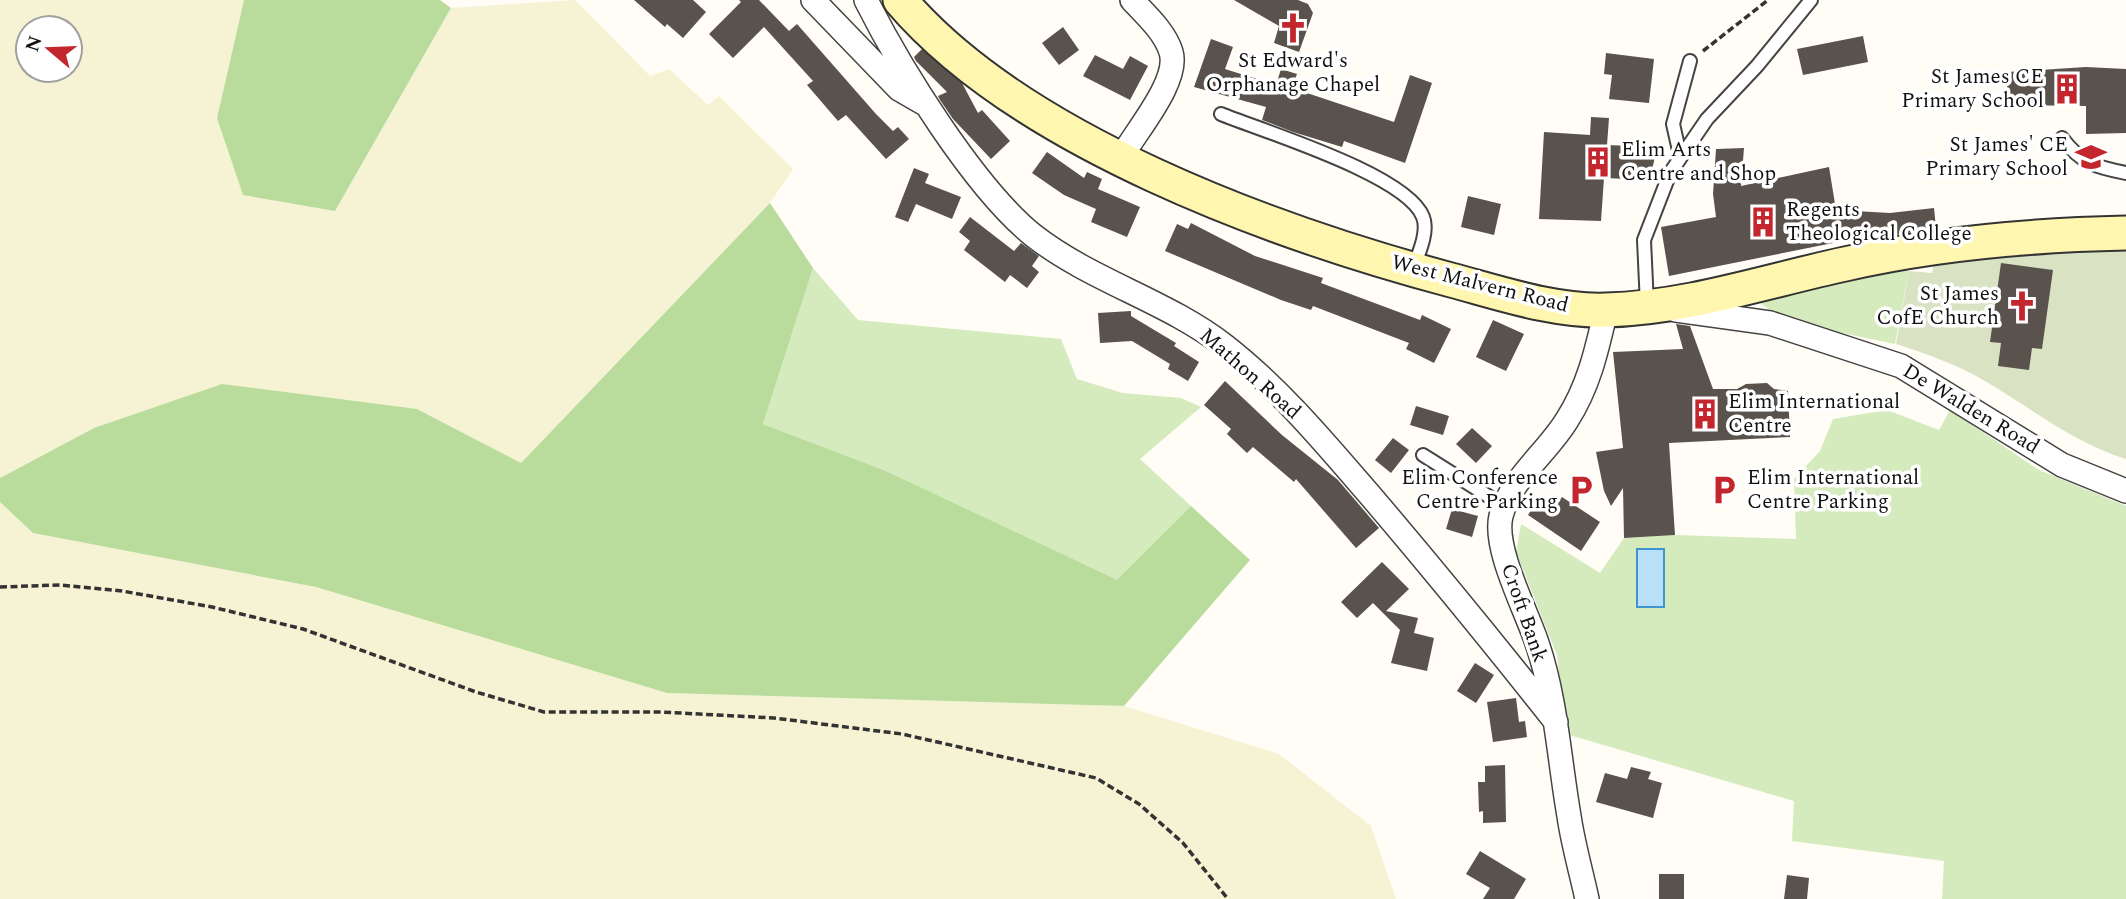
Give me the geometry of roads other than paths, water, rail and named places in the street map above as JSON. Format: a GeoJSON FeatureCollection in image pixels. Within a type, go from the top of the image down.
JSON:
{"type":"FeatureCollection","features":[{"type":"Feature","properties":{"kind":"main road","name":"West Malvern Road"},"geometry":{"type":"LineString","coordinates":[[900,0],[943,43],[987,79],[1030,108],[1121,158],[1271,223],[1413,269],[1573,308],[1606,310],[1647,306],[1717,294],[1898,253],[2048,235],[2126,233]]}},
{"type":"Feature","properties":{"kind":"street"},"geometry":{"type":"LineString","coordinates":[[813,0],[899,89],[929,106]]}},
{"type":"Feature","properties":{"kind":"street","name":"Mathon Road"},"geometry":{"type":"LineString","coordinates":[[866,0],[929,106],[976,173],[1034,236],[1225,346],[1301,416],[1460,600],[1556,722]]}},
{"type":"Feature","properties":{"kind":"street"},"geometry":{"type":"LineString","coordinates":[[1121,158],[1169,82],[1174,68],[1171,52],[1162,35],[1132,0]]}},
{"type":"Feature","properties":{"kind":"street","name":"De Walden Road"},"geometry":{"type":"LineString","coordinates":[[1647,306],[1770,323],[1901,366],[2062,465],[2126,491]]}},
{"type":"Feature","properties":{"kind":"street","name":"Croft Bank"},"geometry":{"type":"LineString","coordinates":[[1587,899],[1569,818],[1556,722],[1538,646],[1504,559],[1500,520],[1504,506],[1521,479],[1566,422],[1581,396],[1592,366],[1606,310]]}},
{"type":"Feature","properties":{"kind":"lane"},"geometry":{"type":"LineString","coordinates":[[1647,306],[1644,240],[1680,155],[1707,119],[1757,66],[1811,0]]}},
{"type":"Feature","properties":{"kind":"lane"},"geometry":{"type":"LineString","coordinates":[[1680,155],[1673,124],[1690,61]]}},
{"type":"Feature","properties":{"kind":"lane"},"geometry":{"type":"LineString","coordinates":[[1221,114],[1383,178],[1413,200],[1425,219],[1423,240],[1413,269]]}},
{"type":"Feature","properties":{"kind":"lane"},"geometry":{"type":"LineString","coordinates":[[2063,138],[2077,156],[2106,169],[2126,173]]}},
{"type":"Feature","properties":{"kind":"lane"},"geometry":{"type":"LineString","coordinates":[[1423,455],[1504,506]]}},
{"type":"Feature","properties":{"kind":"water"},"geometry":{"type":"Polygon","coordinates":[[[1637,549],[1664,549],[1664,607],[1637,607],[1637,549]]]}},
{"type":"Feature","properties":{"kind":"place","name":"St Edward's Orphanage Chapel"},"geometry":{"type":"Point","coordinates":[1293,28]}},
{"type":"Feature","properties":{"kind":"place","name":"St James CE Primary School"},"geometry":{"type":"Point","coordinates":[2067,89]}},
{"type":"Feature","properties":{"kind":"place","name":"St James' CE Primary School"},"geometry":{"type":"Point","coordinates":[2091,157]}},
{"type":"Feature","properties":{"kind":"place","name":"Elim Arts Centre and Shop"},"geometry":{"type":"Point","coordinates":[1598,162]}},
{"type":"Feature","properties":{"kind":"place","name":"Regents Theological College"},"geometry":{"type":"Point","coordinates":[1763,222]}},
{"type":"Feature","properties":{"kind":"place","name":"St James CofE Church"},"geometry":{"type":"Point","coordinates":[2022,306]}},
{"type":"Feature","properties":{"kind":"place","name":"Elim International Centre"},"geometry":{"type":"Point","coordinates":[1705,414]}},
{"type":"Feature","properties":{"kind":"place","name":"Elim Conference Centre Parking"},"geometry":{"type":"Point","coordinates":[1581,490]}},
{"type":"Feature","properties":{"kind":"place","name":"Elim International Centre Parking"},"geometry":{"type":"Point","coordinates":[1724,490]}}]}
